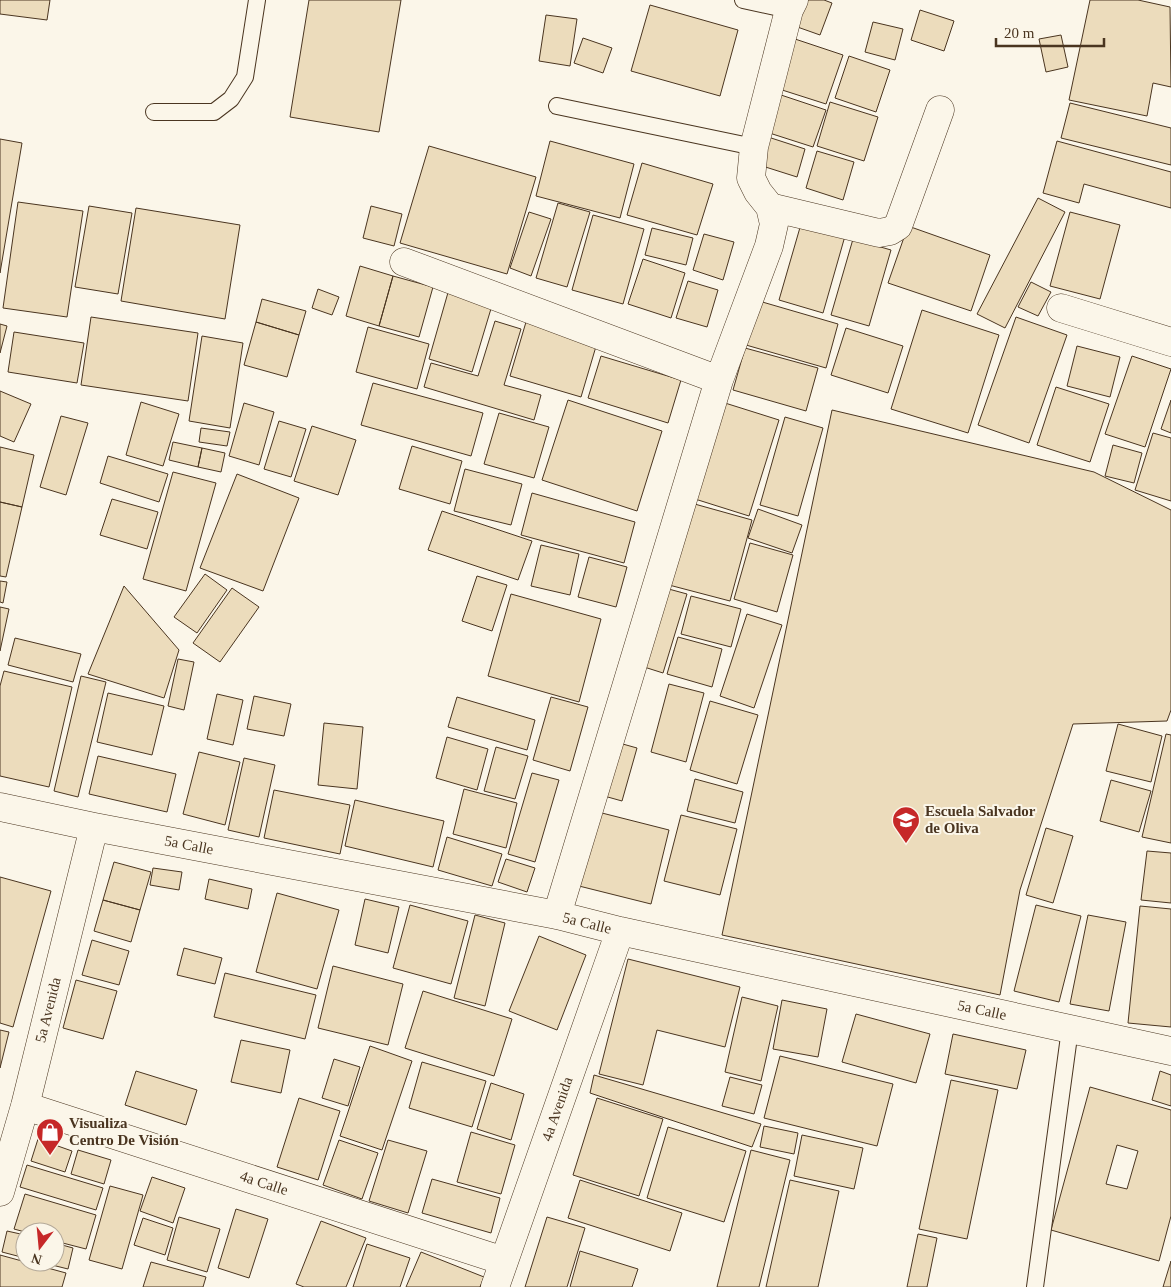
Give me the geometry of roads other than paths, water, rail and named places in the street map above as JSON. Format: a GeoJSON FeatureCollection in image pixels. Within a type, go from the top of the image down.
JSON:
{"type":"FeatureCollection","features":[{"type":"Feature","properties":{"kind":"street"},"geometry":{"type":"LineString","coordinates":[[557,915],[719,380],[769,246],[774,224],[770,207],[758,192],[751,178],[754,148],[791,5]]}},
{"type":"Feature","properties":{"kind":"street"},"geometry":{"type":"LineString","coordinates":[[770,207],[879,233],[890,231],[898,226],[940,110]]}},
{"type":"Feature","properties":{"kind":"street"},"geometry":{"type":"LineString","coordinates":[[404,262],[719,380]]}},
{"type":"Feature","properties":{"kind":"street"},"geometry":{"type":"LineString","coordinates":[[1061,308],[1171,342]]}},
{"type":"Feature","properties":{"kind":"street","name":"5a Calle"},"geometry":{"type":"LineString","coordinates":[[0,807],[94,827],[557,915],[620,931],[1171,1051]]}},
{"type":"Feature","properties":{"kind":"street","name":"5a Avenida"},"geometry":{"type":"LineString","coordinates":[[0,1192],[25,1106],[94,827]]}},
{"type":"Feature","properties":{"kind":"street","name":"4a Avenida"},"geometry":{"type":"LineString","coordinates":[[495,1287],[620,931]]}},
{"type":"Feature","properties":{"kind":"street","name":"4a Calle"},"geometry":{"type":"LineString","coordinates":[[25,1106],[504,1261]]}},
{"type":"Feature","properties":{"kind":"lane"},"geometry":{"type":"LineString","coordinates":[[154,112],[214,112],[231,98],[245,77],[257,0]]}},
{"type":"Feature","properties":{"kind":"lane"},"geometry":{"type":"LineString","coordinates":[[743,0],[791,5]]}},
{"type":"Feature","properties":{"kind":"lane"},"geometry":{"type":"LineString","coordinates":[[557,106],[754,148]]}},
{"type":"Feature","properties":{"kind":"lane"},"geometry":{"type":"LineString","coordinates":[[1035,1287],[1070,1029]]}},
{"type":"Feature","properties":{"kind":"place","name":"Escuela Salvador de Oliva"},"geometry":{"type":"Point","coordinates":[906,844]}},
{"type":"Feature","properties":{"kind":"place","name":"Visualiza Centro De Visión"},"geometry":{"type":"Point","coordinates":[50,1156]}}]}
